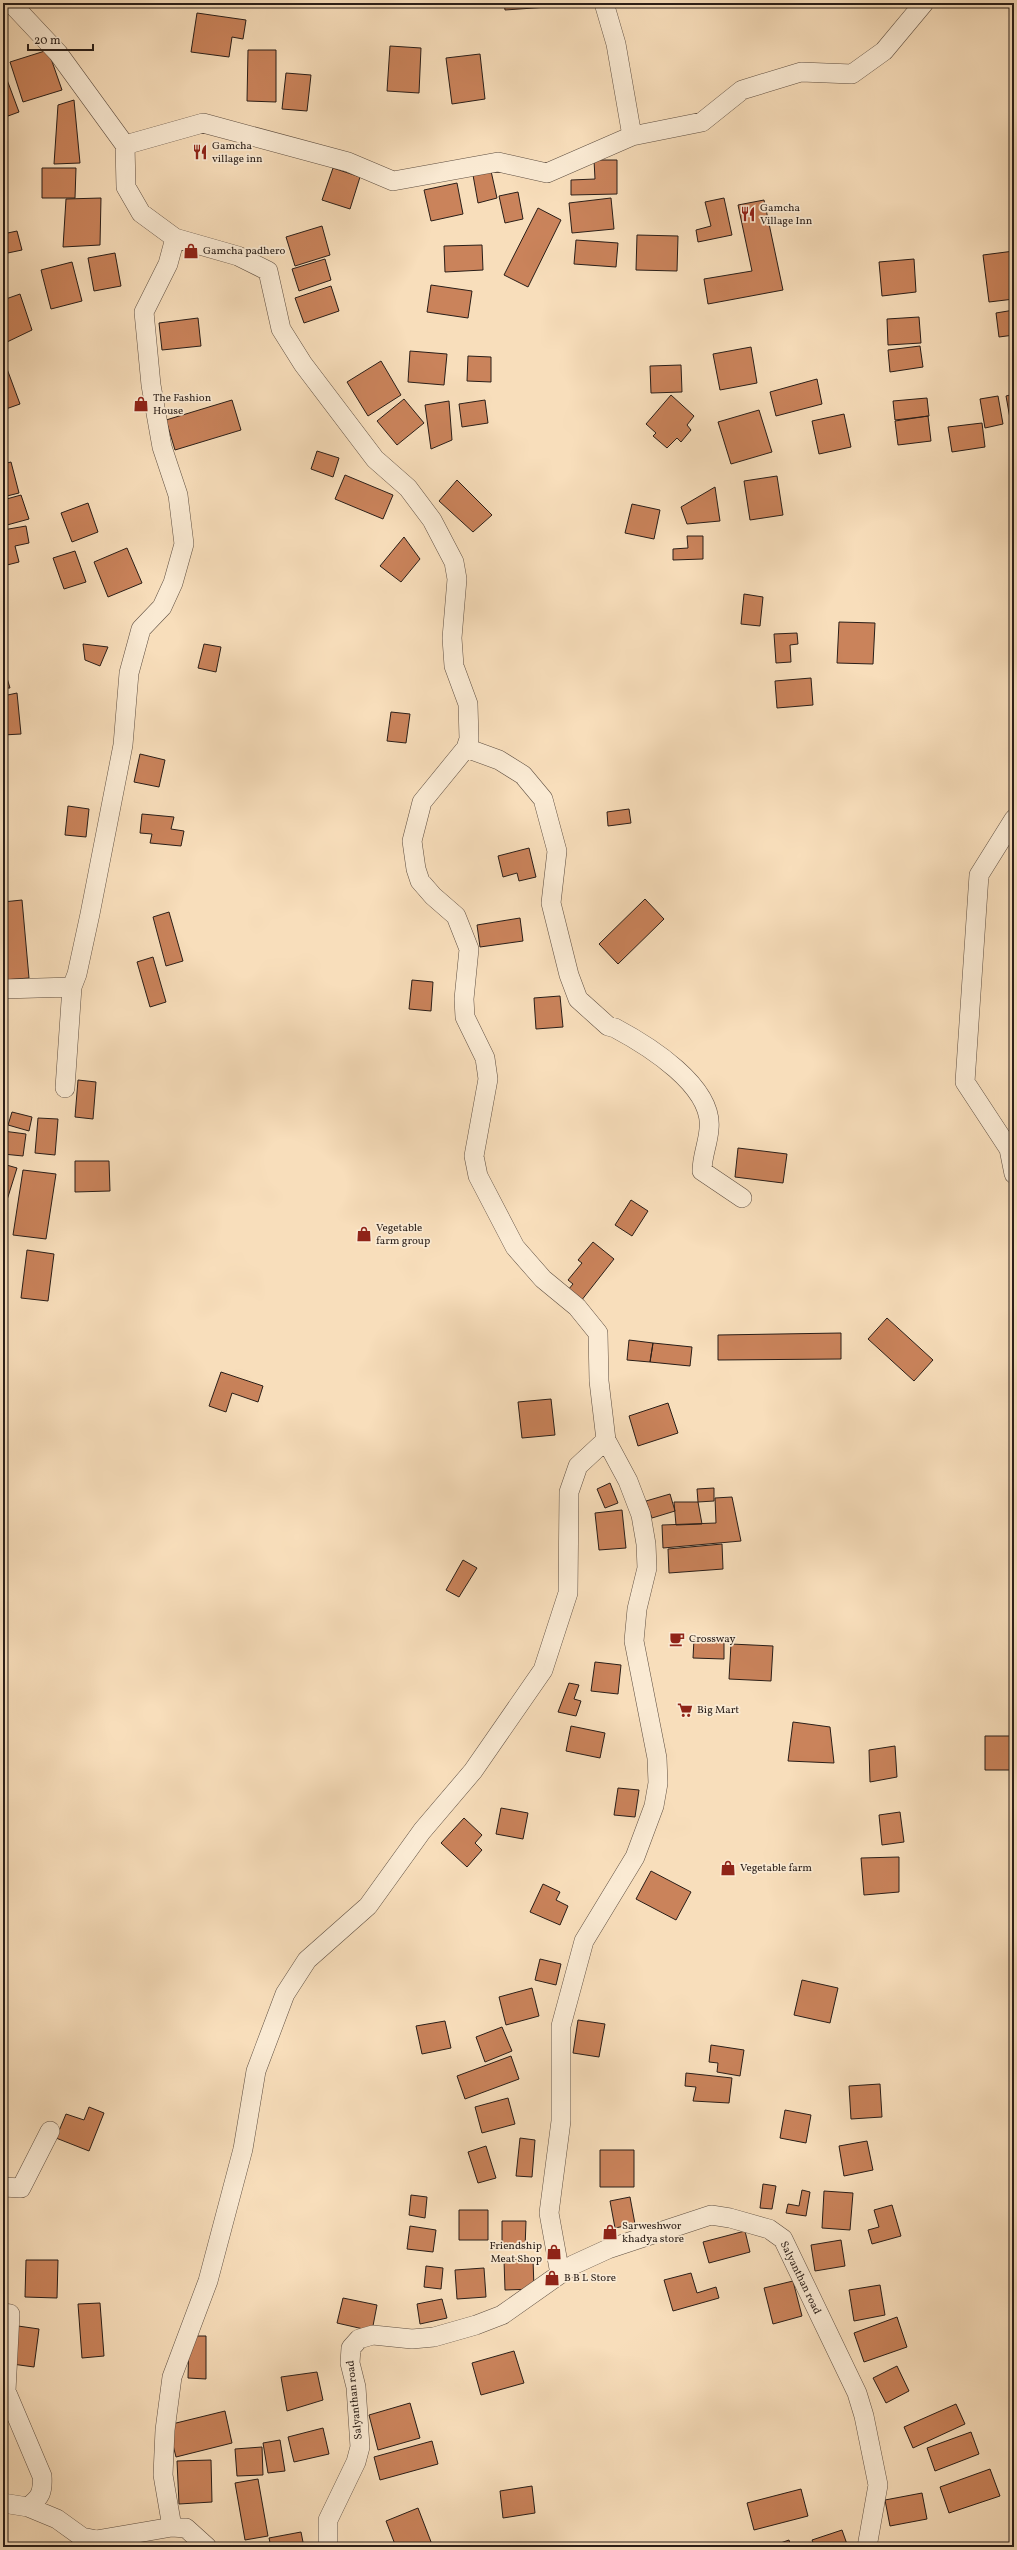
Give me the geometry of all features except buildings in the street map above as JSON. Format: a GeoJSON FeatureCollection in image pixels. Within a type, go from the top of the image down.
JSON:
{"type":"FeatureCollection","features":[{"type":"Feature","properties":{"kind":"street"},"geometry":{"type":"LineString","coordinates":[[11,3],[58,53],[125,145],[126,187],[141,214],[175,238],[238,256],[268,271],[281,329],[303,364],[375,459],[408,488],[432,520],[454,562],[457,579],[452,638],[454,666],[468,704],[469,739],[466,748],[422,802],[412,841],[416,869],[420,881],[433,896],[456,916],[469,949],[464,999],[465,1017],[485,1058],[488,1079],[474,1156],[478,1176],[515,1248],[543,1280],[577,1307],[598,1333],[599,1381],[606,1440],[628,1481],[641,1515],[646,1544],[647,1568],[637,1609],[634,1641],[657,1758],[658,1784],[654,1806],[635,1857],[584,1941],[561,2026],[561,2120],[549,2213],[560,2274]]}},
{"type":"Feature","properties":{"kind":"street"},"geometry":{"type":"LineString","coordinates":[[604,3],[616,44],[632,136]]}},
{"type":"Feature","properties":{"kind":"street"},"geometry":{"type":"LineString","coordinates":[[125,145],[203,123],[348,162],[393,181],[498,162],[547,173],[632,136],[702,122],[742,90],[801,72],[852,74],[884,51],[924,3]]}},
{"type":"Feature","properties":{"kind":"street"},"geometry":{"type":"LineString","coordinates":[[65,1088],[72,987],[77,974],[90,914],[123,745],[129,673],[141,630],[162,607],[173,583],[184,544],[178,495],[162,447],[151,385],[144,312],[168,264],[175,238]]}},
{"type":"Feature","properties":{"kind":"street"},"geometry":{"type":"LineString","coordinates":[[466,748],[499,760],[523,775],[543,799],[557,851],[551,903],[569,976],[578,999],[608,1026],[615,1028],[660,1054],[690,1083],[705,1106],[710,1128],[702,1155],[702,1171],[742,1198]]}},
{"type":"Feature","properties":{"kind":"street"},"geometry":{"type":"LineString","coordinates":[[1014,819],[979,875],[965,1082],[1009,1149],[1014,1174]]}},
{"type":"Feature","properties":{"kind":"street"},"geometry":{"type":"LineString","coordinates":[[3,989],[72,987]]}},
{"type":"Feature","properties":{"kind":"street"},"geometry":{"type":"LineString","coordinates":[[172,2527],[163,2475],[165,2430],[172,2377],[208,2281],[243,2149],[256,2071],[285,1994],[307,1960],[368,1906],[422,1831],[473,1771],[543,1670],[568,1594],[569,1492],[578,1466],[606,1440]]}},
{"type":"Feature","properties":{"kind":"street"},"geometry":{"type":"LineString","coordinates":[[3,2187],[21,2188],[50,2131]]}},
{"type":"Feature","properties":{"kind":"street","name":"Salyanthan road"},"geometry":{"type":"LineString","coordinates":[[328,2547],[328,2520],[356,2462],[360,2446],[357,2394],[350,2363],[351,2348],[359,2340],[373,2335],[412,2339],[434,2337],[476,2325],[502,2315],[573,2265],[608,2249],[711,2216],[730,2218],[770,2229],[783,2239],[857,2393],[864,2416],[878,2485],[867,2547]]}},
{"type":"Feature","properties":{"kind":"street"},"geometry":{"type":"LineString","coordinates":[[3,2313],[10,2314],[6,2391],[42,2476],[43,2490],[40,2498],[28,2507]]}},
{"type":"Feature","properties":{"kind":"street"},"geometry":{"type":"LineString","coordinates":[[3,2503],[28,2507],[57,2519],[82,2537],[96,2540],[172,2527],[186,2528],[207,2547]]}},
{"type":"Feature","properties":{"kind":"place","name":"Gamcha village inn"},"geometry":{"type":"Point","coordinates":[200,152]}},
{"type":"Feature","properties":{"kind":"place","name":"Gamcha Village Inn"},"geometry":{"type":"Point","coordinates":[748,214]}},
{"type":"Feature","properties":{"kind":"place","name":"Gamcha padhero"},"geometry":{"type":"Point","coordinates":[191,251]}},
{"type":"Feature","properties":{"kind":"place","name":"The Fashion House"},"geometry":{"type":"Point","coordinates":[141,404]}},
{"type":"Feature","properties":{"kind":"place","name":"Vegetable farm group"},"geometry":{"type":"Point","coordinates":[364,1234]}},
{"type":"Feature","properties":{"kind":"place","name":"Crossway"},"geometry":{"type":"Point","coordinates":[677,1639]}},
{"type":"Feature","properties":{"kind":"place","name":"Big Mart"},"geometry":{"type":"Point","coordinates":[685,1710]}},
{"type":"Feature","properties":{"kind":"place","name":"Vegetable farm"},"geometry":{"type":"Point","coordinates":[728,1868]}},
{"type":"Feature","properties":{"kind":"place","name":"Sarweshwor khadya store"},"geometry":{"type":"Point","coordinates":[610,2232]}},
{"type":"Feature","properties":{"kind":"place","name":"Friendship Meat Shop"},"geometry":{"type":"Point","coordinates":[554,2252]}},
{"type":"Feature","properties":{"kind":"place","name":"B B L Store"},"geometry":{"type":"Point","coordinates":[552,2278]}}]}
